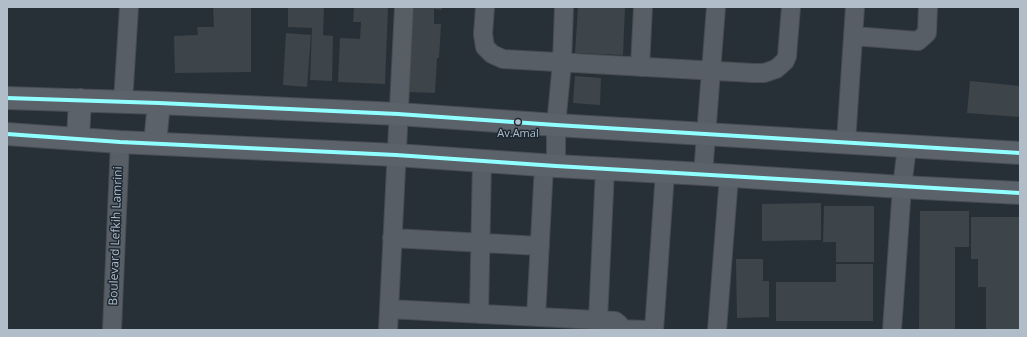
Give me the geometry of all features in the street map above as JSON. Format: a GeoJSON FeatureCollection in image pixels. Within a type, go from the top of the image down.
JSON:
{"type":"FeatureCollection","features":[{"type":"Feature","properties":{"kind":"street"},"geometry":{"type":"LineString","coordinates":[[123,102],[129,7]]}},
{"type":"Feature","properties":{"kind":"street"},"geometry":{"type":"LineString","coordinates":[[388,330],[404,7]]}},
{"type":"Feature","properties":{"kind":"street"},"geometry":{"type":"LineString","coordinates":[[484,7],[485,47],[492,54],[503,59],[764,73],[776,69],[782,65],[787,56],[791,7]]}},
{"type":"Feature","properties":{"kind":"street"},"geometry":{"type":"LineString","coordinates":[[536,317],[540,246],[556,125],[562,63],[564,7]]}},
{"type":"Feature","properties":{"kind":"street"},"geometry":{"type":"LineString","coordinates":[[640,67],[643,7]]}},
{"type":"Feature","properties":{"kind":"street"},"geometry":{"type":"LineString","coordinates":[[702,174],[716,7]]}},
{"type":"Feature","properties":{"kind":"street"},"geometry":{"type":"LineString","coordinates":[[846,142],[855,7]]}},
{"type":"Feature","properties":{"kind":"street"},"geometry":{"type":"LineString","coordinates":[[853,36],[918,40],[927,33],[928,7]]}},
{"type":"Feature","properties":{"kind":"street"},"geometry":{"type":"LineString","coordinates":[[7,98],[159,103],[398,114],[1020,153]]}},
{"type":"Feature","properties":{"kind":"street"},"geometry":{"type":"LineString","coordinates":[[78,139],[80,100]]}},
{"type":"Feature","properties":{"kind":"street"},"geometry":{"type":"LineString","coordinates":[[155,143],[159,103]]}},
{"type":"Feature","properties":{"kind":"street"},"geometry":{"type":"LineString","coordinates":[[7,134],[120,142],[482,160],[550,166],[902,187],[1020,192]]}},
{"type":"Feature","properties":{"kind":"street","name":"Boulevard Lefkih Lamrini"},"geometry":{"type":"LineString","coordinates":[[112,330],[120,142]]}},
{"type":"Feature","properties":{"kind":"street"},"geometry":{"type":"LineString","coordinates":[[892,330],[902,187],[907,147]]}},
{"type":"Feature","properties":{"kind":"street"},"geometry":{"type":"LineString","coordinates":[[480,314],[482,160]]}},
{"type":"Feature","properties":{"kind":"street"},"geometry":{"type":"LineString","coordinates":[[598,320],[605,169]]}},
{"type":"Feature","properties":{"kind":"street"},"geometry":{"type":"LineString","coordinates":[[654,330],[665,173]]}},
{"type":"Feature","properties":{"kind":"street"},"geometry":{"type":"LineString","coordinates":[[717,330],[729,176]]}},
{"type":"Feature","properties":{"kind":"street"},"geometry":{"type":"LineString","coordinates":[[392,238],[540,246]]}},
{"type":"Feature","properties":{"kind":"street"},"geometry":{"type":"LineString","coordinates":[[389,309],[480,314],[503,322],[536,317],[615,321],[620,324],[620,329],[646,330]]}},
{"type":"Feature","properties":{"kind":"building"},"geometry":{"type":"Polygon","coordinates":[[[213,7],[251,7],[251,72],[175,73],[174,36],[198,35],[197,27],[214,27],[213,7]]]}},
{"type":"Feature","properties":{"kind":"building"},"geometry":{"type":"Polygon","coordinates":[[[288,7],[324,7],[323,35],[333,36],[332,81],[310,80],[312,28],[288,27],[288,7]]]}},
{"type":"Feature","properties":{"kind":"building"},"geometry":{"type":"Polygon","coordinates":[[[354,7],[388,7],[385,84],[338,82],[340,38],[360,39],[361,22],[353,22],[354,7]]]}},
{"type":"Feature","properties":{"kind":"building"},"geometry":{"type":"Polygon","coordinates":[[[413,7],[442,7],[442,10],[434,9],[434,24],[441,24],[435,93],[409,92],[413,7]]]}},
{"type":"Feature","properties":{"kind":"building"},"geometry":{"type":"Polygon","coordinates":[[[578,7],[625,7],[623,55],[575,53],[578,7]]]}},
{"type":"Feature","properties":{"kind":"building"},"geometry":{"type":"Polygon","coordinates":[[[286,33],[311,35],[307,87],[283,85],[286,33]]]}},
{"type":"Feature","properties":{"kind":"building"},"geometry":{"type":"Polygon","coordinates":[[[575,76],[601,78],[600,105],[573,103],[575,76]]]}},
{"type":"Feature","properties":{"kind":"building"},"geometry":{"type":"Polygon","coordinates":[[[970,81],[1020,86],[1020,117],[967,113],[970,81]]]}},
{"type":"Feature","properties":{"kind":"building"},"geometry":{"type":"Polygon","coordinates":[[[821,203],[821,240],[762,241],[762,204],[821,203]]]}},
{"type":"Feature","properties":{"kind":"building"},"geometry":{"type":"Polygon","coordinates":[[[824,206],[874,206],[874,262],[836,262],[836,242],[823,242],[824,206]]]}},
{"type":"Feature","properties":{"kind":"building"},"geometry":{"type":"Polygon","coordinates":[[[920,211],[969,211],[969,247],[955,247],[955,330],[919,330],[920,211]]]}},
{"type":"Feature","properties":{"kind":"building"},"geometry":{"type":"Polygon","coordinates":[[[971,217],[1020,217],[1020,330],[986,330],[986,287],[978,287],[978,259],[971,259],[971,217]]]}},
{"type":"Feature","properties":{"kind":"building"},"geometry":{"type":"Polygon","coordinates":[[[736,259],[763,259],[763,281],[769,281],[769,317],[737,318],[736,259]]]}},
{"type":"Feature","properties":{"kind":"building"},"geometry":{"type":"Polygon","coordinates":[[[836,264],[873,264],[873,321],[776,321],[776,282],[836,282],[836,264]]]}},
{"type":"Feature","properties":{"kind":"transit line"},"geometry":{"type":"LineString","coordinates":[[7,98],[159,103],[398,114],[1020,153]]}},
{"type":"Feature","properties":{"kind":"transit line"},"geometry":{"type":"LineString","coordinates":[[7,134],[120,142],[396,155],[556,166],[1020,193]]}},
{"type":"Feature","properties":{"kind":"place","name":"Av.Amal"},"geometry":{"type":"Point","coordinates":[518,122]}}]}
